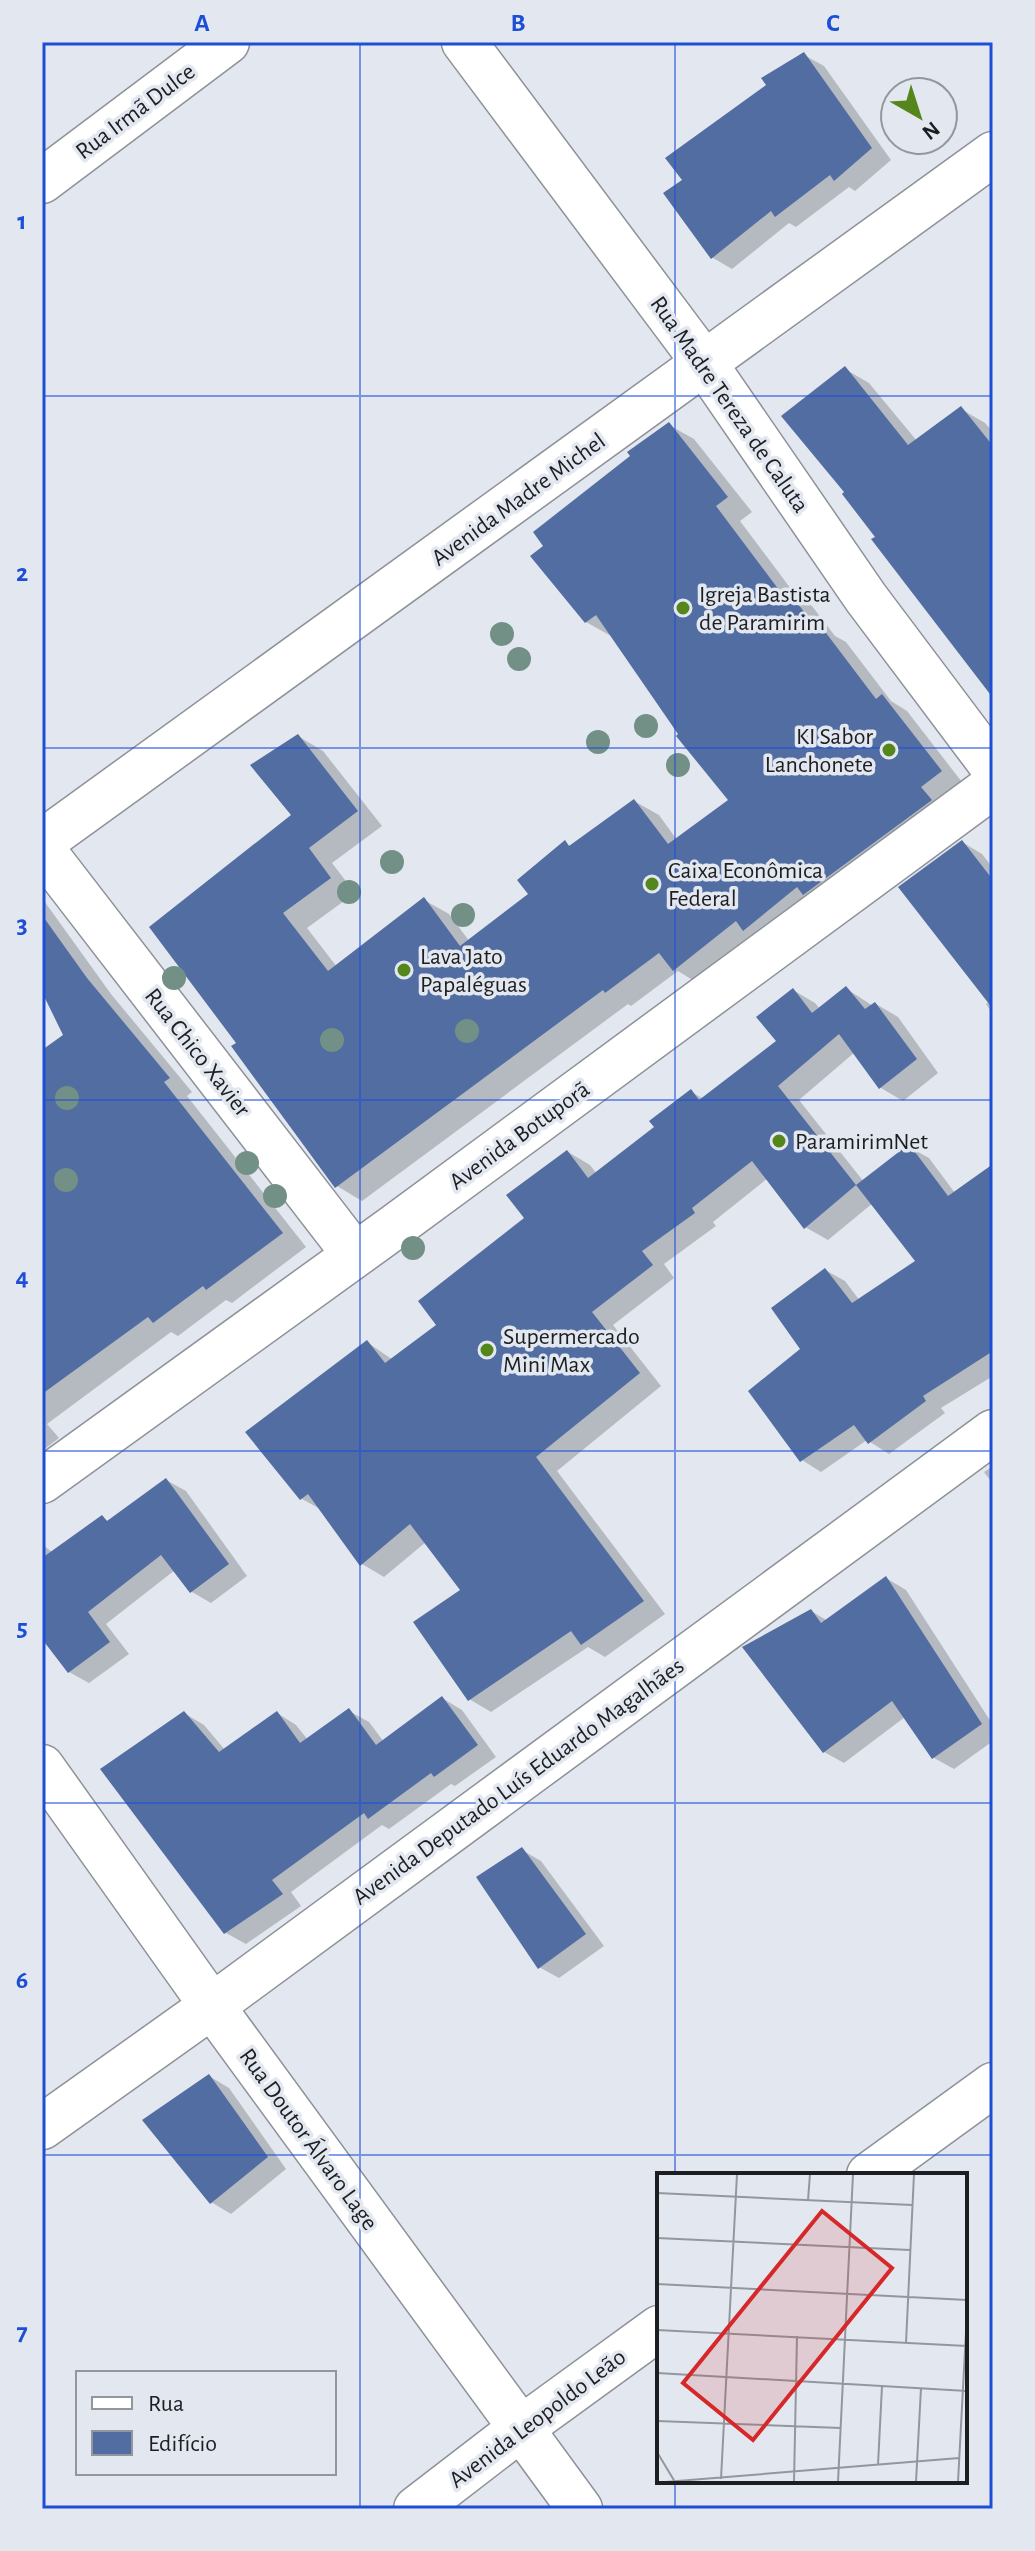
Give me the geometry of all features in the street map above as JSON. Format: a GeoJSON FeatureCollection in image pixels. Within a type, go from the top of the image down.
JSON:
{"type":"FeatureCollection","features":[{"type":"Feature","properties":{"kind":"street","name":"Rua Irmã Dulce"},"geometry":{"type":"LineString","coordinates":[[42,181],[227,42]]}},
{"type":"Feature","properties":{"kind":"street","name":"Rua Madre Tereza de Caluta"},"geometry":{"type":"LineString","coordinates":[[464,42],[705,364],[866,598],[993,767]]}},
{"type":"Feature","properties":{"kind":"street","name":"Avenida Madre Michel"},"geometry":{"type":"LineString","coordinates":[[42,842],[993,154]]}},
{"type":"Feature","properties":{"kind":"street","name":"Avenida Botuporã"},"geometry":{"type":"LineString","coordinates":[[42,1481],[993,786]]}},
{"type":"Feature","properties":{"kind":"street","name":"Rua Chico Xavier"},"geometry":{"type":"LineString","coordinates":[[42,849],[355,1255]]}},
{"type":"Feature","properties":{"kind":"street","name":"Avenida Deputado Luís Eduardo Magalhães"},"geometry":{"type":"LineString","coordinates":[[42,2127],[212,2006],[993,1432]]}},
{"type":"Feature","properties":{"kind":"street","name":"Rua Doutor Álvaro Lage"},"geometry":{"type":"LineString","coordinates":[[42,1767],[212,2006],[580,2509]]}},
{"type":"Feature","properties":{"kind":"street"},"geometry":{"type":"LineString","coordinates":[[872,2173],[993,2085]]}},
{"type":"Feature","properties":{"kind":"street","name":"Avenida Leopoldo Leão"},"geometry":{"type":"LineString","coordinates":[[416,2509],[657,2329]]}},
{"type":"Feature","properties":{"kind":"building"},"geometry":{"type":"Polygon","coordinates":[[[804,52],[872,148],[834,181],[830,175],[775,217],[771,211],[711,259],[663,193],[682,180],[665,158],[766,85],[761,78],[804,52]]]}},
{"type":"Feature","properties":{"kind":"building"},"geometry":{"type":"Polygon","coordinates":[[[845,366],[908,445],[961,406],[993,446],[993,698],[871,539],[875,537],[842,494],[844,492],[781,416],[845,366]]]}},
{"type":"Feature","properties":{"kind":"building"},"geometry":{"type":"Polygon","coordinates":[[[669,422],[728,497],[716,506],[779,590],[787,589],[816,628],[820,625],[876,699],[882,694],[942,771],[921,787],[932,800],[803,895],[797,887],[743,931],[736,921],[673,971],[659,953],[605,993],[603,990],[335,1188],[231,1046],[236,1043],[149,927],[291,815],[250,765],[298,734],[358,811],[309,848],[331,878],[283,913],[328,971],[424,897],[460,946],[528,894],[517,880],[565,840],[569,846],[634,799],[668,844],[728,800],[676,736],[678,734],[596,615],[585,623],[530,556],[543,546],[533,532],[630,456],[627,452],[669,422]]]}},
{"type":"Feature","properties":{"kind":"building"},"geometry":{"type":"Polygon","coordinates":[[[962,840],[993,880],[993,1009],[898,887],[962,840]]]}},
{"type":"Feature","properties":{"kind":"building"},"geometry":{"type":"Polygon","coordinates":[[[42,915],[87,978],[170,1078],[164,1082],[283,1233],[206,1290],[203,1286],[153,1323],[148,1317],[42,1394],[42,1050],[63,1035],[42,992],[42,915]]]}},
{"type":"Feature","properties":{"kind":"building"},"geometry":{"type":"Polygon","coordinates":[[[846,986],[865,1009],[875,1002],[917,1059],[879,1089],[839,1034],[778,1086],[856,1185],[804,1229],[752,1161],[692,1208],[695,1213],[642,1251],[653,1265],[592,1312],[640,1373],[536,1457],[644,1601],[581,1645],[571,1631],[468,1701],[413,1622],[460,1590],[410,1524],[360,1566],[308,1494],[300,1500],[245,1432],[367,1340],[385,1363],[436,1325],[418,1301],[524,1218],[506,1195],[567,1150],[588,1178],[654,1127],[649,1121],[691,1089],[699,1100],[776,1041],[756,1017],[793,988],[812,1013],[846,986]]]}},
{"type":"Feature","properties":{"kind":"building"},"geometry":{"type":"Polygon","coordinates":[[[909,1144],[948,1196],[993,1164],[993,1351],[923,1396],[926,1401],[868,1444],[854,1425],[800,1462],[748,1391],[800,1349],[771,1308],[825,1268],[852,1303],[915,1261],[856,1185],[909,1144]]]}},
{"type":"Feature","properties":{"kind":"building"},"geometry":{"type":"Polygon","coordinates":[[[166,1478],[229,1564],[190,1593],[161,1555],[88,1612],[110,1642],[68,1673],[42,1639],[42,1558],[102,1515],[107,1521],[166,1478]]]}},
{"type":"Feature","properties":{"kind":"building"},"geometry":{"type":"Polygon","coordinates":[[[886,1576],[982,1724],[932,1759],[892,1701],[823,1753],[742,1647],[811,1609],[821,1623],[886,1576]]]}},
{"type":"Feature","properties":{"kind":"building"},"geometry":{"type":"Polygon","coordinates":[[[442,1696],[478,1745],[434,1777],[431,1773],[368,1819],[364,1813],[272,1880],[283,1894],[224,1934],[100,1769],[184,1711],[219,1752],[277,1711],[300,1743],[349,1708],[376,1745],[442,1696]]]}},
{"type":"Feature","properties":{"kind":"building"},"geometry":{"type":"Polygon","coordinates":[[[522,1847],[586,1934],[538,1969],[476,1877],[522,1847]]]}},
{"type":"Feature","properties":{"kind":"building"},"geometry":{"type":"Polygon","coordinates":[[[209,2074],[268,2157],[210,2204],[142,2120],[209,2074]]]}},
{"type":"Feature","properties":{"kind":"place","name":"Igreja Bastista de Paramirim"},"geometry":{"type":"Point","coordinates":[683,608]}},
{"type":"Feature","properties":{"kind":"place","name":"KI Sabor Lanchonete"},"geometry":{"type":"Point","coordinates":[889,750]}},
{"type":"Feature","properties":{"kind":"place","name":"Caixa Econômica Federal"},"geometry":{"type":"Point","coordinates":[652,884]}},
{"type":"Feature","properties":{"kind":"place","name":"Lava Jato Papaléguas"},"geometry":{"type":"Point","coordinates":[404,970]}},
{"type":"Feature","properties":{"kind":"place","name":"ParamirimNet"},"geometry":{"type":"Point","coordinates":[779,1141]}},
{"type":"Feature","properties":{"kind":"place","name":"Supermercado Mini Max"},"geometry":{"type":"Point","coordinates":[487,1350]}}]}
